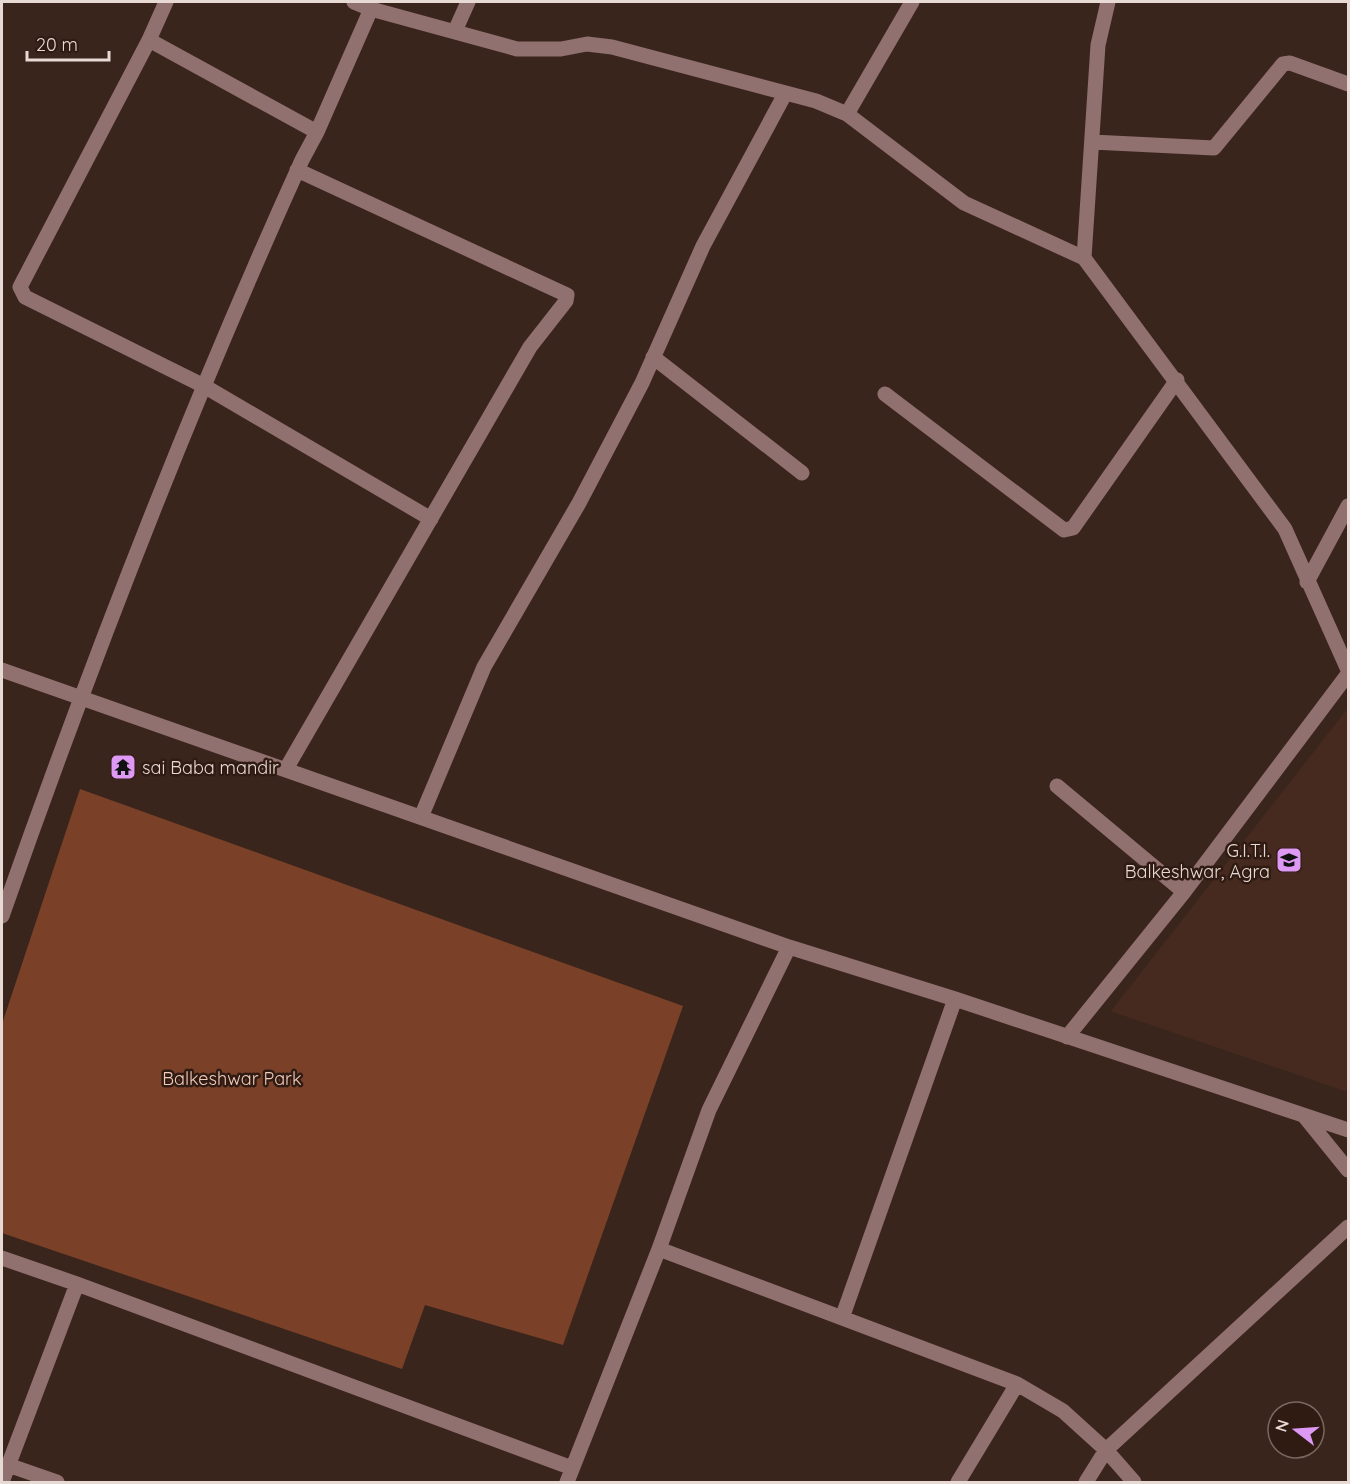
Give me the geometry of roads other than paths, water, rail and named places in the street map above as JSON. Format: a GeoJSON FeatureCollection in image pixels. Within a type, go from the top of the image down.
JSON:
{"type":"FeatureCollection","features":[{"type":"Feature","properties":{"kind":"street"},"geometry":{"type":"LineString","coordinates":[[166,2],[149,40],[20,287],[21,293],[204,386],[431,519]]}},
{"type":"Feature","properties":{"kind":"street"},"geometry":{"type":"LineString","coordinates":[[354,2],[371,9],[517,49],[561,49],[587,44],[612,47],[816,101],[847,114],[964,203],[1084,258],[1177,380],[1285,530],[1348,674],[1184,892],[1068,1037]]}},
{"type":"Feature","properties":{"kind":"street"},"geometry":{"type":"LineString","coordinates":[[455,31],[468,2]]}},
{"type":"Feature","properties":{"kind":"street"},"geometry":{"type":"LineString","coordinates":[[847,114],[912,2]]}},
{"type":"Feature","properties":{"kind":"street"},"geometry":{"type":"LineString","coordinates":[[1084,258],[1098,45],[1108,2]]}},
{"type":"Feature","properties":{"kind":"street"},"geometry":{"type":"LineString","coordinates":[[3,908],[79,696],[204,386],[297,170],[317,132],[371,9]]}},
{"type":"Feature","properties":{"kind":"street"},"geometry":{"type":"LineString","coordinates":[[149,40],[317,132]]}},
{"type":"Feature","properties":{"kind":"street"},"geometry":{"type":"LineString","coordinates":[[1092,142],[1214,148],[1283,64],[1290,63],[1348,84]]}},
{"type":"Feature","properties":{"kind":"street"},"geometry":{"type":"LineString","coordinates":[[421,817],[484,667],[579,503],[653,357],[704,246],[785,94]]}},
{"type":"Feature","properties":{"kind":"street"},"geometry":{"type":"LineString","coordinates":[[286,769],[530,347],[566,301],[567,295],[297,170]]}},
{"type":"Feature","properties":{"kind":"street"},"geometry":{"type":"LineString","coordinates":[[653,357],[802,473]]}},
{"type":"Feature","properties":{"kind":"street"},"geometry":{"type":"LineString","coordinates":[[885,394],[1064,530],[1073,528],[1177,380]]}},
{"type":"Feature","properties":{"kind":"street"},"geometry":{"type":"LineString","coordinates":[[1307,582],[1348,506]]}},
{"type":"Feature","properties":{"kind":"street"},"geometry":{"type":"LineString","coordinates":[[2,670],[789,947],[955,999],[1348,1130]]}},
{"type":"Feature","properties":{"kind":"street"},"geometry":{"type":"LineString","coordinates":[[1057,786],[1184,892]]}},
{"type":"Feature","properties":{"kind":"street"},"geometry":{"type":"LineString","coordinates":[[2,1257],[569,1475],[659,1250],[709,1110],[789,947]]}},
{"type":"Feature","properties":{"kind":"street"},"geometry":{"type":"LineString","coordinates":[[842,1318],[955,999]]}},
{"type":"Feature","properties":{"kind":"street"},"geometry":{"type":"LineString","coordinates":[[1305,1117],[1348,1170]]}},
{"type":"Feature","properties":{"kind":"street"},"geometry":{"type":"LineString","coordinates":[[1086,1482],[1106,1450],[1348,1227]]}},
{"type":"Feature","properties":{"kind":"street"},"geometry":{"type":"LineString","coordinates":[[659,1250],[1017,1384],[1064,1411],[1106,1450],[1134,1482]]}},
{"type":"Feature","properties":{"kind":"street"},"geometry":{"type":"LineString","coordinates":[[2,1482],[77,1284]]}},
{"type":"Feature","properties":{"kind":"street"},"geometry":{"type":"LineString","coordinates":[[958,1482],[1017,1384]]}},
{"type":"Feature","properties":{"kind":"street"},"geometry":{"type":"LineString","coordinates":[[9,1465],[57,1482]]}},
{"type":"Feature","properties":{"kind":"place","name":"sai Baba mandir"},"geometry":{"type":"Point","coordinates":[123,767]}},
{"type":"Feature","properties":{"kind":"place","name":"G.I.T.I. Balkeshwar, Agra"},"geometry":{"type":"Point","coordinates":[1289,860]}},
{"type":"Feature","properties":{"kind":"park label","name":"Balkeshwar Park"},"geometry":{"type":"Point","coordinates":[232,1078]}}]}
